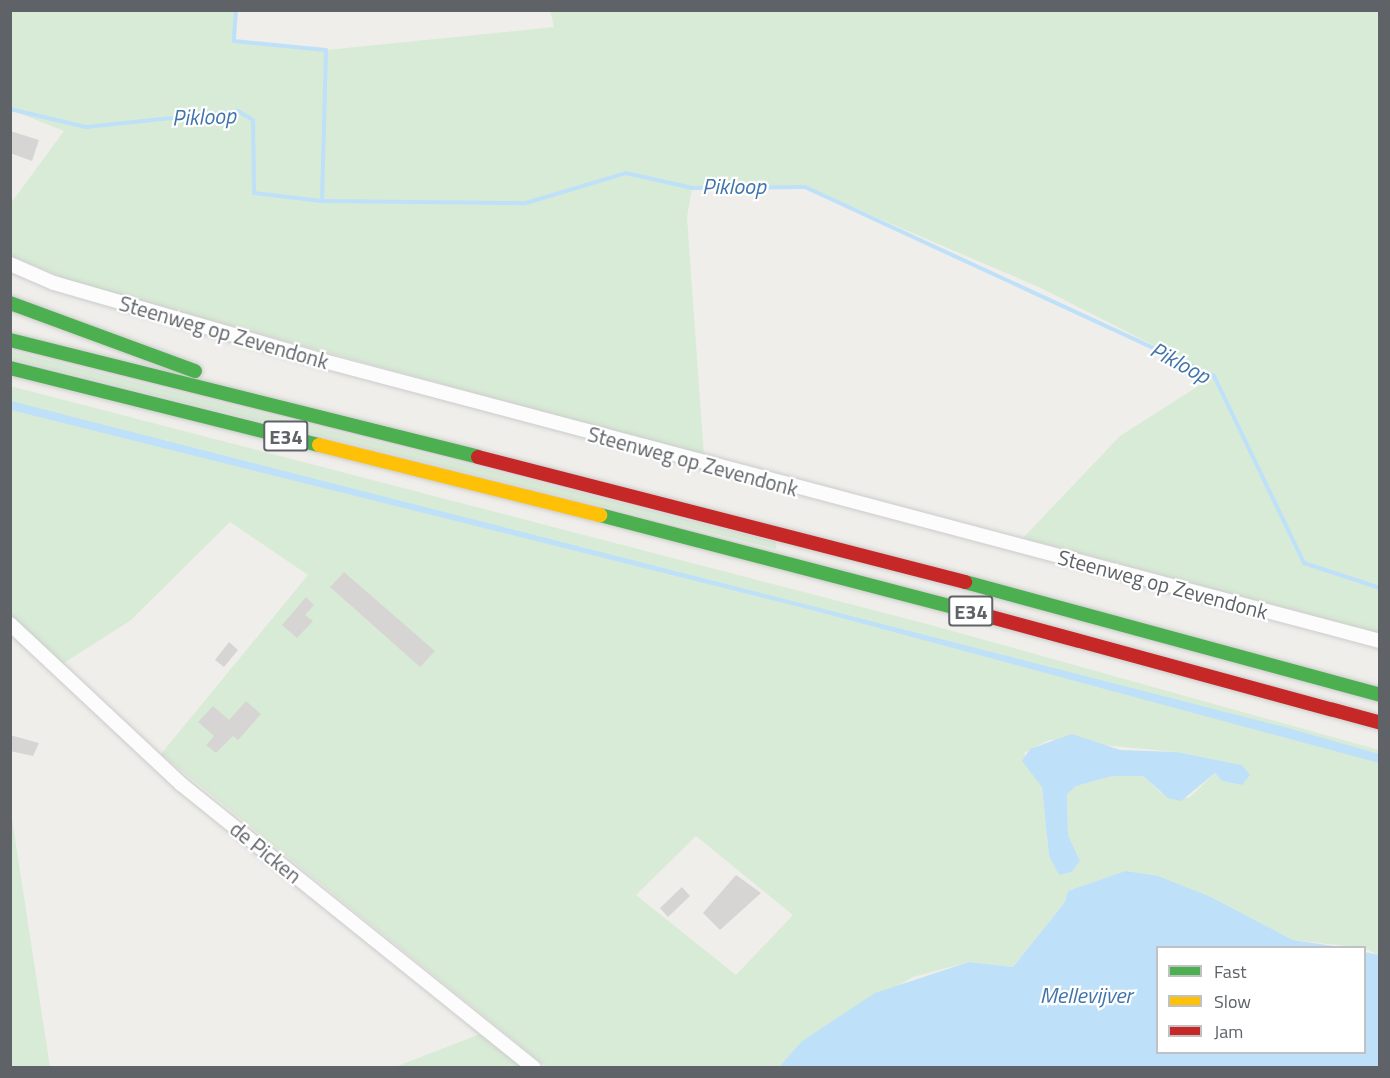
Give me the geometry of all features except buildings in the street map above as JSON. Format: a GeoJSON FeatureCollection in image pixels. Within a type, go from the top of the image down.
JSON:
{"type":"FeatureCollection","features":[{"type":"Feature","properties":{"kind":"highway"},"geometry":{"type":"LineString","coordinates":[[10,303],[189,368],[224,392]]}},
{"type":"Feature","properties":{"kind":"highway","name":"E34"},"geometry":{"type":"LineString","coordinates":[[10,340],[841,548],[1380,695]]}},
{"type":"Feature","properties":{"kind":"highway","name":"E34"},"geometry":{"type":"LineString","coordinates":[[10,368],[824,571],[1380,723]]}},
{"type":"Feature","properties":{"kind":"street","name":"Steenweg op Zevendonk"},"geometry":{"type":"LineString","coordinates":[[10,264],[54,283],[335,364],[1380,641]]}},
{"type":"Feature","properties":{"kind":"street","name":"de Picken"},"geometry":{"type":"LineString","coordinates":[[10,624],[182,784],[534,1068]]}},
{"type":"Feature","properties":{"kind":"green space"},"geometry":{"type":"Polygon","coordinates":[[[550,10],[1379,11],[1379,633],[1023,538],[1120,436],[1214,376],[1039,287],[805,187],[692,188],[687,217],[704,456],[78,284],[11,256],[11,203],[64,131],[11,110],[11,11],[236,11],[234,41],[326,50],[554,27],[550,10]]]}},
{"type":"Feature","properties":{"kind":"green space"},"geometry":{"type":"Polygon","coordinates":[[[11,351],[776,542],[776,549],[11,359],[11,351]]]}},
{"type":"Feature","properties":{"kind":"green space"},"geometry":{"type":"Polygon","coordinates":[[[10,386],[927,624],[1379,750],[1379,955],[1366,949],[1366,946],[1293,940],[1211,897],[1125,871],[1068,891],[1065,902],[1013,967],[969,962],[913,977],[802,1041],[779,1067],[547,1067],[161,754],[308,575],[230,522],[131,620],[61,665],[11,616],[10,386]],[[1049,740],[1024,753],[1042,787],[1049,856],[1059,874],[1072,872],[1080,861],[1068,835],[1067,794],[1075,786],[1112,776],[1143,776],[1161,793],[1189,798],[1215,773],[1222,781],[1241,785],[1242,765],[1177,752],[1049,740]],[[696,836],[636,895],[736,975],[793,915],[696,836]]]}},
{"type":"Feature","properties":{"kind":"green space"},"geometry":{"type":"Polygon","coordinates":[[[11,812],[50,1067],[11,1067],[11,812]]]}},
{"type":"Feature","properties":{"kind":"green space"},"geometry":{"type":"Polygon","coordinates":[[[480,1034],[522,1067],[395,1067],[480,1034]]]}},
{"type":"Feature","properties":{"kind":"water"},"geometry":{"type":"Polygon","coordinates":[[[11,401],[1288,728],[1379,754],[1379,763],[812,610],[11,410],[11,401]]]}},
{"type":"Feature","properties":{"kind":"water"},"geometry":{"type":"Polygon","coordinates":[[[1072,734],[1120,750],[1177,752],[1242,765],[1250,775],[1242,785],[1222,781],[1215,773],[1181,801],[1168,798],[1143,776],[1112,776],[1076,786],[1067,794],[1068,835],[1080,861],[1072,872],[1059,875],[1049,856],[1042,787],[1022,761],[1030,749],[1072,734]]]}},
{"type":"Feature","properties":{"kind":"water","name":"Mellevijver"},"geometry":{"type":"Polygon","coordinates":[[[1125,871],[1158,876],[1211,897],[1293,940],[1333,946],[1156,946],[1156,1054],[1366,1054],[1366,952],[1379,955],[1379,1067],[779,1067],[802,1041],[875,993],[969,962],[1013,967],[1065,902],[1068,891],[1125,871]]]}},
{"type":"Feature","properties":{"kind":"waterway"},"geometry":{"type":"LineString","coordinates":[[236,10],[234,41],[326,50],[322,201]]}},
{"type":"Feature","properties":{"kind":"waterway","name":"Pikloop"},"geometry":{"type":"LineString","coordinates":[[10,109],[86,127],[238,111],[253,120],[254,193],[322,201],[526,203],[626,173],[692,188],[805,187],[1214,376],[1304,563],[1380,588]]}},
{"type":"Feature","properties":{"kind":"traffic: fast"},"geometry":{"type":"LineString","coordinates":[[10,303],[195,371]]}},
{"type":"Feature","properties":{"kind":"traffic: fast"},"geometry":{"type":"LineString","coordinates":[[10,340],[478,457]]}},
{"type":"Feature","properties":{"kind":"traffic: fast"},"geometry":{"type":"LineString","coordinates":[[10,368],[319,445]]}},
{"type":"Feature","properties":{"kind":"traffic: fast"},"geometry":{"type":"LineString","coordinates":[[600,515],[958,608]]}},
{"type":"Feature","properties":{"kind":"traffic: fast"},"geometry":{"type":"LineString","coordinates":[[965,582],[1380,695]]}},
{"type":"Feature","properties":{"kind":"traffic: slow"},"geometry":{"type":"LineString","coordinates":[[319,445],[600,515]]}},
{"type":"Feature","properties":{"kind":"traffic: jam"},"geometry":{"type":"LineString","coordinates":[[478,457],[965,582]]}},
{"type":"Feature","properties":{"kind":"traffic: jam"},"geometry":{"type":"LineString","coordinates":[[958,608],[1380,723]]}}]}
